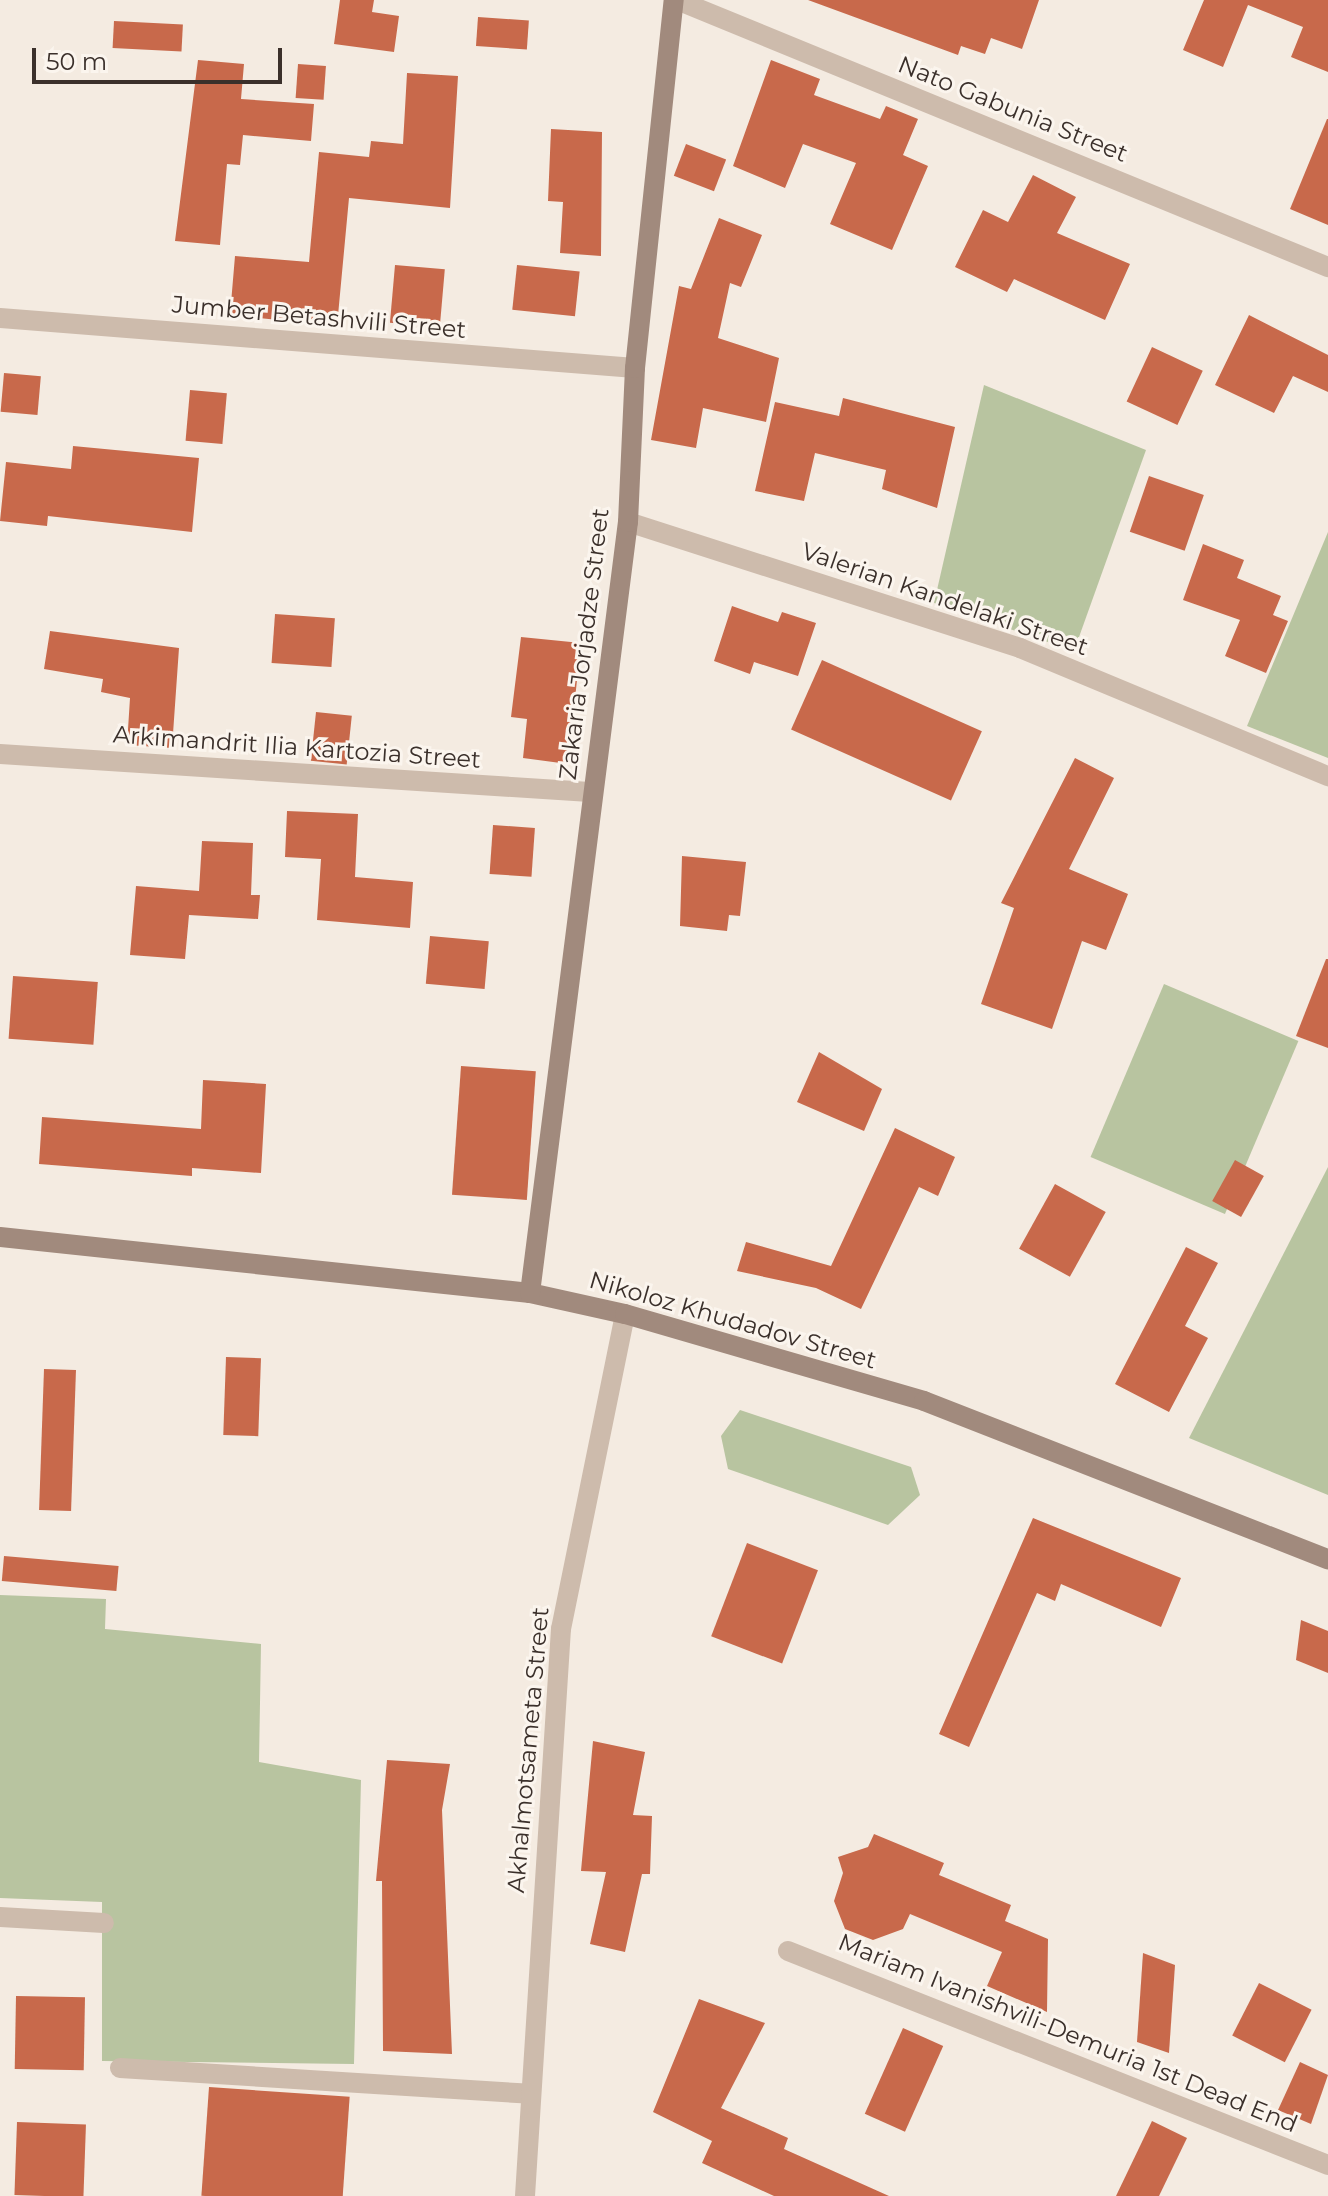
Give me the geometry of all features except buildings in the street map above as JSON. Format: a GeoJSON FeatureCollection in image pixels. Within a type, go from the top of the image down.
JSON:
{"type":"FeatureCollection","features":[{"type":"Feature","properties":{"kind":"main road","name":"Zakaria Jorjadze Street"},"geometry":{"type":"LineString","coordinates":[[530,1293],[590,792],[628,522],[635,368],[676,0]]}},
{"type":"Feature","properties":{"kind":"main road","name":"Nikoloz Khudadov Street"},"geometry":{"type":"LineString","coordinates":[[0,1237],[530,1293],[625,1314],[924,1401],[1328,1559]]}},
{"type":"Feature","properties":{"kind":"street","name":"Nato Gabunia Street"},"geometry":{"type":"LineString","coordinates":[[676,0],[1328,267]]}},
{"type":"Feature","properties":{"kind":"street","name":"Jumber Betashvili Street"},"geometry":{"type":"LineString","coordinates":[[0,318],[635,368]]}},
{"type":"Feature","properties":{"kind":"street","name":"Valerian Kandelaki Street"},"geometry":{"type":"LineString","coordinates":[[628,522],[1020,648],[1328,776]]}},
{"type":"Feature","properties":{"kind":"street","name":"Arkimandrit Ilia Kartozia Street"},"geometry":{"type":"LineString","coordinates":[[0,754],[590,792]]}},
{"type":"Feature","properties":{"kind":"street","name":"Akhalmotsameta Street"},"geometry":{"type":"LineString","coordinates":[[525,2196],[561,1629],[625,1314]]}},
{"type":"Feature","properties":{"kind":"street"},"geometry":{"type":"LineString","coordinates":[[0,1917],[104,1923]]}},
{"type":"Feature","properties":{"kind":"street","name":"Mariam Ivanishvili-Demuria 1st Dead End"},"geometry":{"type":"LineString","coordinates":[[788,1951],[1328,2165]]}},
{"type":"Feature","properties":{"kind":"street"},"geometry":{"type":"LineString","coordinates":[[120,2068],[530,2094]]}},
{"type":"Feature","properties":{"kind":"green space"},"geometry":{"type":"Polygon","coordinates":[[[984,385],[1146,450],[1074,651],[934,603],[984,385]]]}},
{"type":"Feature","properties":{"kind":"green space"},"geometry":{"type":"Polygon","coordinates":[[[1328,532],[1328,758],[1247,726],[1328,532]]]}},
{"type":"Feature","properties":{"kind":"green space"},"geometry":{"type":"Polygon","coordinates":[[[1164,984],[1298,1041],[1225,1214],[1091,1157],[1164,984]]]}},
{"type":"Feature","properties":{"kind":"green space"},"geometry":{"type":"Polygon","coordinates":[[[1328,1167],[1328,1495],[1189,1438],[1328,1167]]]}},
{"type":"Feature","properties":{"kind":"green space"},"geometry":{"type":"Polygon","coordinates":[[[740,1410],[911,1467],[920,1495],[888,1525],[728,1469],[721,1436],[740,1410]]]}},
{"type":"Feature","properties":{"kind":"green space"},"geometry":{"type":"Polygon","coordinates":[[[0,1595],[106,1599],[105,1629],[261,1644],[259,1762],[361,1780],[354,2064],[102,2061],[102,1902],[0,1898],[0,1595]]]}}]}
